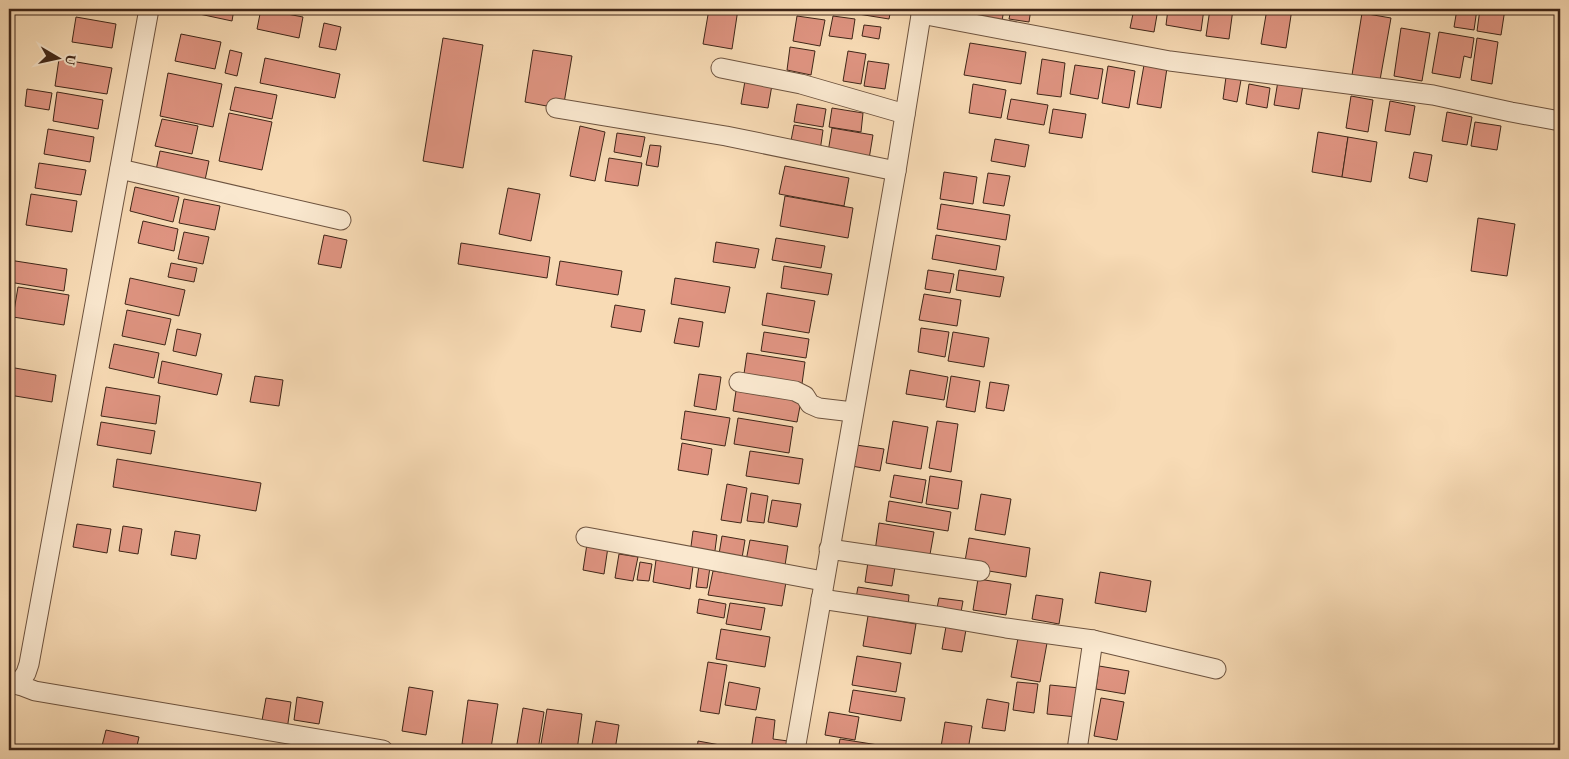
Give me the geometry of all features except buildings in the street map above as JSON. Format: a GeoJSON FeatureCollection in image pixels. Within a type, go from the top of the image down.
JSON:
{"type":"FeatureCollection","features":[{"type":"Feature","properties":{"kind":"street"},"geometry":{"type":"LineString","coordinates":[[13,683],[26,673],[29,664],[149,9]]}},
{"type":"Feature","properties":{"kind":"street"},"geometry":{"type":"LineString","coordinates":[[795,750],[922,11],[1170,61],[1433,95],[1560,121]]}},
{"type":"Feature","properties":{"kind":"street"},"geometry":{"type":"LineString","coordinates":[[721,68],[801,84],[905,114]]}},
{"type":"Feature","properties":{"kind":"street"},"geometry":{"type":"LineString","coordinates":[[556,108],[726,136],[896,171]]}},
{"type":"Feature","properties":{"kind":"street"},"geometry":{"type":"LineString","coordinates":[[120,169],[341,220]]}},
{"type":"Feature","properties":{"kind":"street"},"geometry":{"type":"LineString","coordinates":[[739,382],[795,391],[805,396],[810,404],[820,408],[854,412]]}},
{"type":"Feature","properties":{"kind":"street"},"geometry":{"type":"LineString","coordinates":[[586,537],[942,617],[1093,640],[1216,669]]}},
{"type":"Feature","properties":{"kind":"street"},"geometry":{"type":"LineString","coordinates":[[829,550],[980,572]]}},
{"type":"Feature","properties":{"kind":"street"},"geometry":{"type":"LineString","coordinates":[[1077,750],[1093,640]]}},
{"type":"Feature","properties":{"kind":"street"},"geometry":{"type":"LineString","coordinates":[[13,683],[34,691],[384,750]]}}]}
